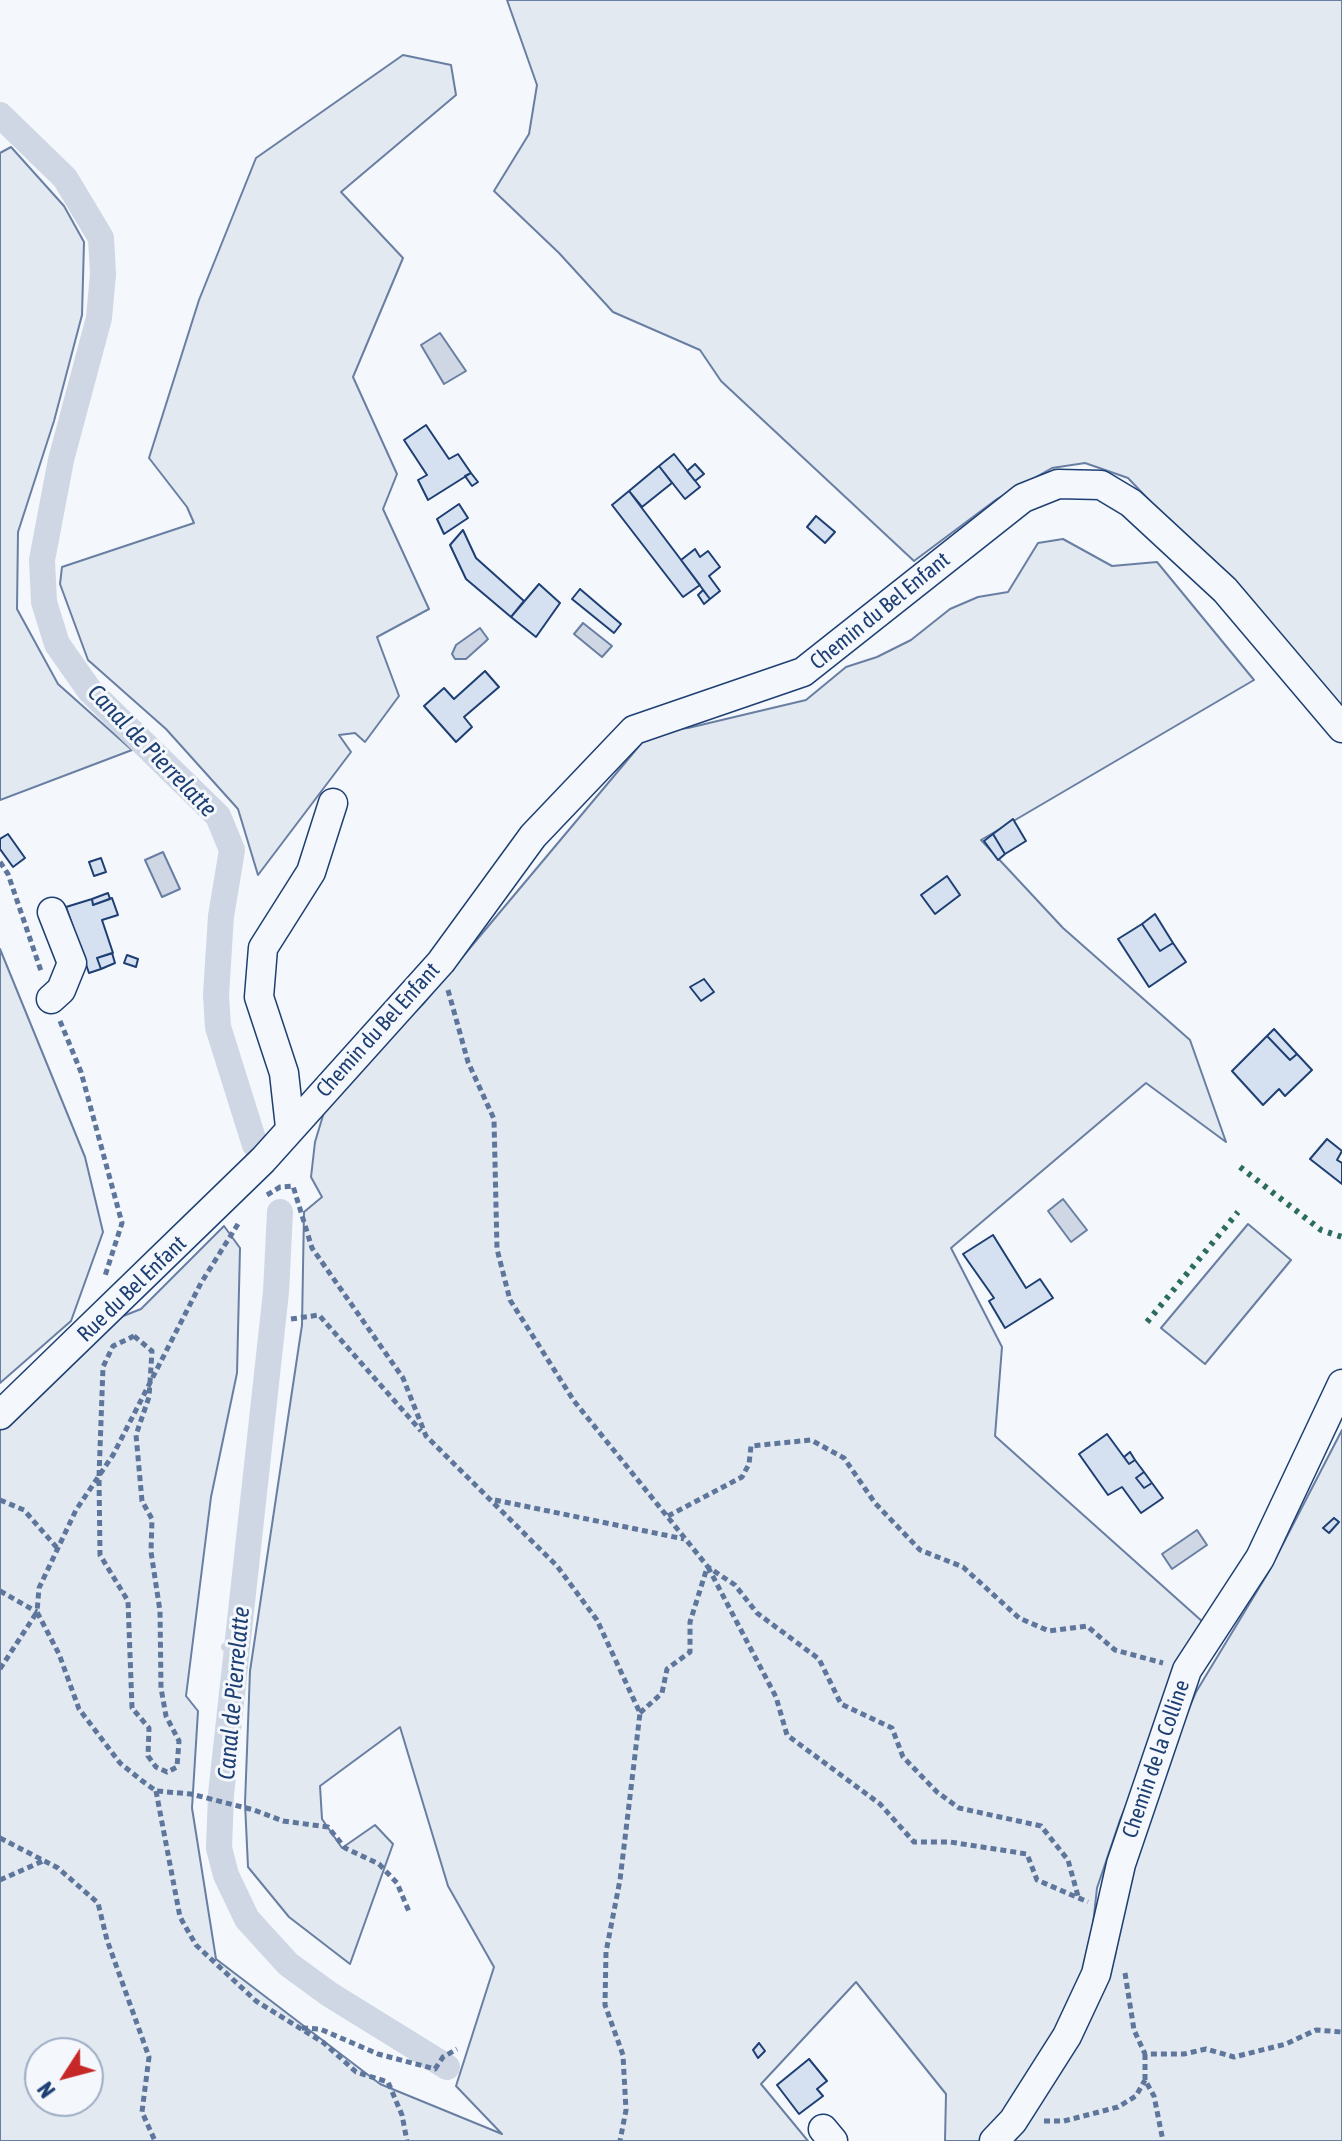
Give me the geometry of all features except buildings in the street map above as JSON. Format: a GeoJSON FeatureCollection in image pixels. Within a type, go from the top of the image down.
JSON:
{"type":"FeatureCollection","features":[{"type":"Feature","properties":{"kind":"street","name":"Chemin du Bel Enfant"},"geometry":{"type":"LineString","coordinates":[[263,1160],[441,962],[533,836],[634,730],[803,672],[1023,498],[1058,484],[1101,485],[1131,503],[1225,590],[1342,728]]}},
{"type":"Feature","properties":{"kind":"street"},"geometry":{"type":"LineString","coordinates":[[290,1127],[284,1073],[259,997],[263,948],[311,872],[333,803]]}},
{"type":"Feature","properties":{"kind":"street"},"geometry":{"type":"LineString","coordinates":[[51,999],[61,990],[72,963],[52,912]]}},
{"type":"Feature","properties":{"kind":"street","name":"Rue du Bel Enfant"},"geometry":{"type":"LineString","coordinates":[[0,1415],[263,1160]]}},
{"type":"Feature","properties":{"kind":"street","name":"Chemin de la Colline"},"geometry":{"type":"LineString","coordinates":[[1004,2131],[1067,2036],[1096,1974],[1132,1829],[1187,1670],[1260,1558],[1342,1384]]}},
{"type":"Feature","properties":{"kind":"path"},"geometry":{"type":"LineString","coordinates":[[0,862],[8,874],[51,999],[81,1072],[122,1223],[104,1278]]}},
{"type":"Feature","properties":{"kind":"path"},"geometry":{"type":"LineString","coordinates":[[441,962],[468,1062],[494,1119],[497,1249],[510,1300],[574,1401],[708,1567],[776,1697],[787,1735],[880,1804],[914,1842],[950,1842],[1027,1854],[1037,1880],[1078,1896],[1110,1918]]}},
{"type":"Feature","properties":{"kind":"path"},"geometry":{"type":"LineString","coordinates":[[261,1199],[280,1187],[293,1186],[312,1248],[403,1378],[426,1436]]}},
{"type":"Feature","properties":{"kind":"path"},"geometry":{"type":"LineString","coordinates":[[0,1669],[37,1612],[39,1588],[76,1510],[99,1476],[201,1283],[243,1216]]}},
{"type":"Feature","properties":{"kind":"path"},"geometry":{"type":"LineString","coordinates":[[291,1319],[319,1315],[426,1436],[494,1500],[557,1566],[597,1620],[640,1713],[620,1880],[606,1952],[605,2005],[623,2055],[626,2110],[620,2141]]}},
{"type":"Feature","properties":{"kind":"path"},"geometry":{"type":"LineString","coordinates":[[134,1336],[152,1351],[148,1384],[149,1397],[136,1435],[142,1501],[152,1519],[150,1541],[160,1611],[161,1688],[166,1716],[179,1741],[177,1767],[167,1772],[156,1767],[148,1756],[149,1728],[132,1708],[128,1601],[100,1555],[103,1367],[113,1346],[134,1336]]}},
{"type":"Feature","properties":{"kind":"path"},"geometry":{"type":"LineString","coordinates":[[668,1516],[742,1477],[751,1446],[811,1440],[844,1458],[875,1503],[920,1550],[963,1567],[1019,1618],[1049,1631],[1087,1626],[1115,1650],[1187,1670]]}},
{"type":"Feature","properties":{"kind":"path"},"geometry":{"type":"LineString","coordinates":[[0,1500],[24,1510],[58,1549]]}},
{"type":"Feature","properties":{"kind":"path"},"geometry":{"type":"LineString","coordinates":[[494,1500],[684,1539]]}},
{"type":"Feature","properties":{"kind":"path"},"geometry":{"type":"LineString","coordinates":[[640,1713],[662,1693],[667,1669],[690,1652],[690,1622],[708,1567]]}},
{"type":"Feature","properties":{"kind":"path"},"geometry":{"type":"LineString","coordinates":[[708,1567],[735,1585],[757,1613],[819,1659],[841,1704],[892,1728],[903,1757],[937,1792],[959,1808],[1041,1826],[1068,1860],[1078,1896]]}},
{"type":"Feature","properties":{"kind":"path"},"geometry":{"type":"LineString","coordinates":[[0,1591],[37,1612],[59,1654],[79,1709],[120,1763],[156,1791],[231,1803],[283,1821],[328,1827],[345,1848],[379,1864],[397,1883],[410,1914]]}},
{"type":"Feature","properties":{"kind":"path"},"geometry":{"type":"LineString","coordinates":[[156,1791],[180,1917],[196,1945],[256,2001],[301,2028],[343,2058],[356,2072],[388,2082],[402,2115],[407,2141]]}},
{"type":"Feature","properties":{"kind":"path"},"geometry":{"type":"LineString","coordinates":[[0,1838],[44,1861],[98,1903],[107,1940],[149,2057],[142,2112],[155,2141]]}},
{"type":"Feature","properties":{"kind":"path"},"geometry":{"type":"LineString","coordinates":[[0,1880],[44,1861]]}},
{"type":"Feature","properties":{"kind":"path"},"geometry":{"type":"LineString","coordinates":[[1004,2131],[1064,2121],[1118,2107],[1136,2096],[1145,2080],[1145,2054],[1134,2030],[1123,1960]]}},
{"type":"Feature","properties":{"kind":"path"},"geometry":{"type":"LineString","coordinates":[[301,2028],[320,2029],[378,2054],[435,2069],[443,2057],[457,2049]]}},
{"type":"Feature","properties":{"kind":"path"},"geometry":{"type":"LineString","coordinates":[[1145,2054],[1184,2054],[1206,2049],[1234,2057],[1286,2044],[1316,2030],[1342,2032]]}},
{"type":"Feature","properties":{"kind":"path"},"geometry":{"type":"LineString","coordinates":[[1145,2080],[1154,2096],[1163,2141]]}},
{"type":"Feature","properties":{"kind":"shaded area"},"geometry":{"type":"Polygon","coordinates":[[[507,0],[1342,0],[1342,719],[1191,544],[1128,478],[1085,463],[1052,468],[997,499],[914,561],[721,381],[700,350],[613,312],[559,253],[494,191],[529,134],[537,85],[507,0]]]}},
{"type":"Feature","properties":{"kind":"shaded area"},"geometry":{"type":"Polygon","coordinates":[[[403,55],[451,65],[456,95],[341,192],[403,258],[353,377],[397,474],[383,509],[429,609],[377,637],[399,696],[365,742],[355,733],[339,735],[351,752],[258,875],[238,809],[166,729],[88,660],[60,584],[62,567],[194,523],[187,507],[149,458],[199,300],[256,158],[403,55]]]}},
{"type":"Feature","properties":{"kind":"shaded area"},"geometry":{"type":"Polygon","coordinates":[[[11,147],[64,206],[84,242],[82,315],[54,421],[18,532],[17,609],[58,684],[132,750],[0,800],[0,153],[11,147]]]}},
{"type":"Feature","properties":{"kind":"shaded area"},"geometry":{"type":"Polygon","coordinates":[[[440,333],[466,371],[444,384],[421,345],[440,333]]]}},
{"type":"Feature","properties":{"kind":"shaded area"},"geometry":{"type":"Polygon","coordinates":[[[1063,539],[1112,566],[1157,562],[1254,680],[981,840],[1063,928],[1190,1040],[1226,1142],[1146,1083],[951,1248],[1002,1347],[995,1436],[1204,1623],[1120,1820],[1097,1888],[1088,1969],[1024,2089],[981,2141],[945,2141],[946,2094],[856,1982],[761,2084],[808,2141],[0,2141],[0,1430],[113,1320],[141,1309],[224,1226],[240,1248],[237,1373],[211,1497],[186,1696],[198,1711],[192,1808],[216,1959],[380,2084],[502,2134],[456,2086],[494,1967],[448,1886],[400,1727],[320,1786],[322,1819],[342,1848],[375,1825],[393,1844],[350,1964],[289,1917],[248,1867],[245,1803],[250,1671],[302,1325],[304,1212],[322,1197],[311,1177],[315,1142],[328,1099],[423,1004],[645,739],[667,730],[688,728],[806,700],[846,667],[877,657],[911,640],[950,609],[978,597],[1008,592],[1038,543],[1063,539]]]}},
{"type":"Feature","properties":{"kind":"shaded area"},"geometry":{"type":"Polygon","coordinates":[[[583,623],[612,646],[602,657],[574,634],[583,623]]]}},
{"type":"Feature","properties":{"kind":"shaded area"},"geometry":{"type":"Polygon","coordinates":[[[480,628],[488,639],[466,659],[455,659],[452,654],[456,645],[480,628]]]}},
{"type":"Feature","properties":{"kind":"shaded area"},"geometry":{"type":"Polygon","coordinates":[[[163,852],[180,889],[162,897],[145,860],[163,852]]]}},
{"type":"Feature","properties":{"kind":"shaded area"},"geometry":{"type":"Polygon","coordinates":[[[0,949],[85,1157],[103,1232],[71,1321],[0,1383],[0,949]]]}},
{"type":"Feature","properties":{"kind":"shaded area"},"geometry":{"type":"Polygon","coordinates":[[[1063,1199],[1087,1230],[1071,1242],[1048,1211],[1063,1199]]]}},
{"type":"Feature","properties":{"kind":"shaded area"},"geometry":{"type":"Polygon","coordinates":[[[1248,1224],[1291,1260],[1205,1364],[1161,1328],[1248,1224]]]}},
{"type":"Feature","properties":{"kind":"shaded area"},"geometry":{"type":"Polygon","coordinates":[[[1342,1430],[1342,2141],[1014,2141],[1032,2117],[1107,1979],[1115,1956],[1122,1898],[1161,1773],[1196,1692],[1268,1573],[1342,1430]]]}},
{"type":"Feature","properties":{"kind":"shaded area"},"geometry":{"type":"Polygon","coordinates":[[[1197,1530],[1207,1545],[1172,1569],[1162,1554],[1197,1530]]]}},
{"type":"Feature","properties":{"kind":"waterway","name":"Canal de Pierrelatte"},"geometry":{"type":"LineString","coordinates":[[0,115],[65,178],[101,238],[103,274],[99,318],[61,460],[42,560],[44,602],[57,644],[90,691],[218,816],[232,850],[221,916],[216,995],[218,1027],[255,1145]]}},
{"type":"Feature","properties":{"kind":"waterway","name":"Canal de Pierrelatte"},"geometry":{"type":"LineString","coordinates":[[280,1212],[276,1292],[221,1794],[219,1848],[226,1875],[247,1919],[288,1964],[329,1994],[447,2067]]}},
{"type":"Feature","properties":{"kind":"waterway"},"geometry":{"type":"LineString","coordinates":[[225,1647],[238,1648]]}},
{"type":"Feature","properties":{"kind":"hedge"},"geometry":{"type":"LineString","coordinates":[[1240,1167],[1321,1230],[1342,1237]]}},
{"type":"Feature","properties":{"kind":"hedge"},"geometry":{"type":"LineString","coordinates":[[1147,1322],[1238,1212]]}}]}
